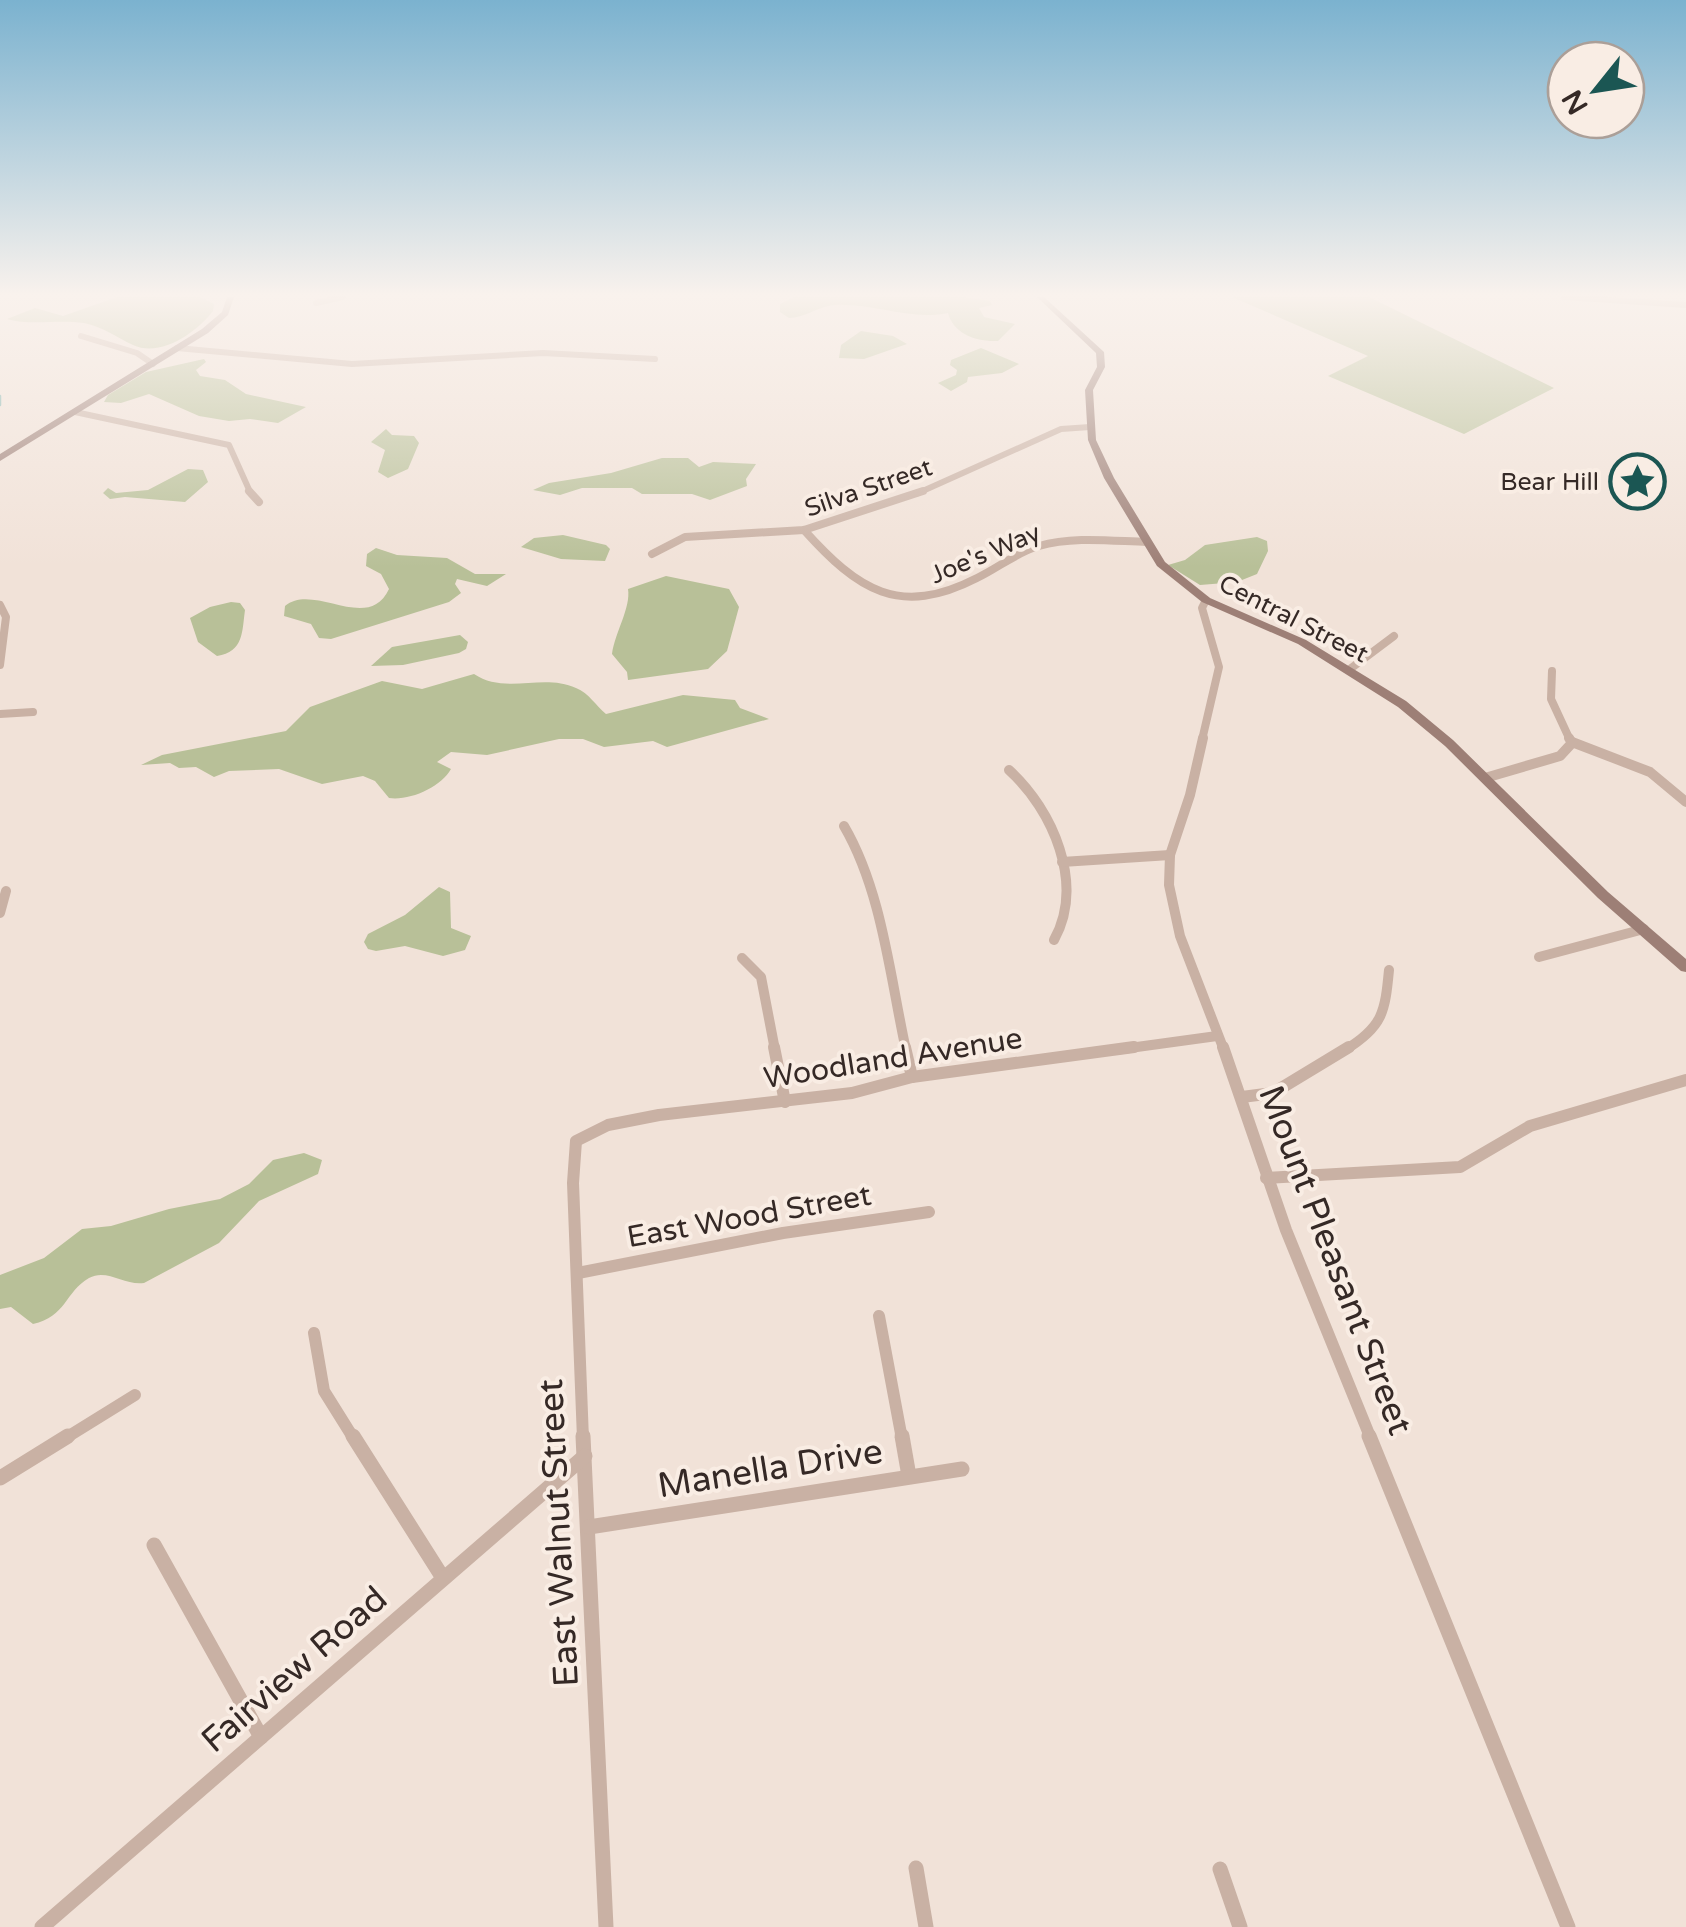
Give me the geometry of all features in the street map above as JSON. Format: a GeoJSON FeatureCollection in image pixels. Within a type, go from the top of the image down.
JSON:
{"type":"FeatureCollection","features":[{"type":"Feature","properties":{"kind":"street"},"geometry":{"type":"LineString","coordinates":[[0,458],[116,387]]}},
{"type":"Feature","properties":{"kind":"street","name":"Central Street"},"geometry":{"type":"LineString","coordinates":[[1091,387],[1090,427],[1109,478],[1172,576],[1206,600],[1302,642],[1350,669],[1426,722],[1579,872],[1686,967]]}},
{"type":"Feature","properties":{"kind":"street"},"geometry":{"type":"LineString","coordinates":[[75,412],[224,443],[232,448],[250,493],[259,502]]}},
{"type":"Feature","properties":{"kind":"street","name":"Silva Street"},"geometry":{"type":"LineString","coordinates":[[652,554],[669,542],[686,538],[804,530],[922,492],[1061,428],[1090,427]]}},
{"type":"Feature","properties":{"kind":"street","name":"Joe's Way"},"geometry":{"type":"LineString","coordinates":[[804,530],[825,555],[862,587],[905,600],[952,592],[1043,545],[1147,542]]}},
{"type":"Feature","properties":{"kind":"street","name":"Mount Pleasant Street"},"geometry":{"type":"LineString","coordinates":[[1206,600],[1202,608],[1219,656],[1219,667],[1190,795],[1170,855],[1172,910],[1242,1096],[1266,1178],[1568,1927]]}},
{"type":"Feature","properties":{"kind":"street"},"geometry":{"type":"LineString","coordinates":[[0,605],[6,617],[0,665]]}},
{"type":"Feature","properties":{"kind":"street"},"geometry":{"type":"LineString","coordinates":[[1350,669],[1394,636]]}},
{"type":"Feature","properties":{"kind":"street"},"geometry":{"type":"LineString","coordinates":[[1552,670],[1546,688],[1572,742],[1650,772],[1686,802]]}},
{"type":"Feature","properties":{"kind":"street"},"geometry":{"type":"LineString","coordinates":[[0,714],[33,712]]}},
{"type":"Feature","properties":{"kind":"street"},"geometry":{"type":"LineString","coordinates":[[1485,778],[1560,756],[1572,742]]}},
{"type":"Feature","properties":{"kind":"street"},"geometry":{"type":"LineString","coordinates":[[1009,770],[1021,778],[1038,802],[1062,862],[1066,914],[1054,940]]}},
{"type":"Feature","properties":{"kind":"street"},"geometry":{"type":"LineString","coordinates":[[844,826],[852,835],[865,875],[912,1078]]}},
{"type":"Feature","properties":{"kind":"street"},"geometry":{"type":"LineString","coordinates":[[1062,862],[1170,855]]}},
{"type":"Feature","properties":{"kind":"street"},"geometry":{"type":"LineString","coordinates":[[0,913],[6,891]]}},
{"type":"Feature","properties":{"kind":"street"},"geometry":{"type":"LineString","coordinates":[[1539,957],[1644,929]]}},
{"type":"Feature","properties":{"kind":"street"},"geometry":{"type":"LineString","coordinates":[[742,958],[760,977],[785,1102]]}},
{"type":"Feature","properties":{"kind":"street"},"geometry":{"type":"LineString","coordinates":[[1242,1096],[1273,1094],[1359,1041],[1378,1024],[1385,1008],[1390,970]]}},
{"type":"Feature","properties":{"kind":"street","name":"Woodland Avenue"},"geometry":{"type":"LineString","coordinates":[[579,1138],[608,1125],[659,1115],[785,1102],[912,1078],[1217,1036]]}},
{"type":"Feature","properties":{"kind":"street"},"geometry":{"type":"LineString","coordinates":[[1266,1178],[1426,1172],[1460,1166],[1530,1126],[1686,1080]]}},
{"type":"Feature","properties":{"kind":"street","name":"East Walnut Street"},"geometry":{"type":"LineString","coordinates":[[579,1138],[573,1183],[606,1927]]}},
{"type":"Feature","properties":{"kind":"street","name":"East Wood Street"},"geometry":{"type":"LineString","coordinates":[[578,1273],[783,1233],[928,1212]]}},
{"type":"Feature","properties":{"kind":"street"},"geometry":{"type":"LineString","coordinates":[[879,1316],[909,1476]]}},
{"type":"Feature","properties":{"kind":"street"},"geometry":{"type":"LineString","coordinates":[[314,1333],[324,1391],[443,1578]]}},
{"type":"Feature","properties":{"kind":"street"},"geometry":{"type":"LineString","coordinates":[[0,1478],[136,1396]]}},
{"type":"Feature","properties":{"kind":"street","name":"Fairview Road"},"geometry":{"type":"LineString","coordinates":[[42,1927],[584,1456]]}},
{"type":"Feature","properties":{"kind":"street","name":"Manella Drive"},"geometry":{"type":"LineString","coordinates":[[588,1528],[962,1469]]}},
{"type":"Feature","properties":{"kind":"street"},"geometry":{"type":"LineString","coordinates":[[154,1545],[261,1738]]}},
{"type":"Feature","properties":{"kind":"street"},"geometry":{"type":"LineString","coordinates":[[916,1868],[926,1927]]}},
{"type":"Feature","properties":{"kind":"street"},"geometry":{"type":"LineString","coordinates":[[1220,1869],[1240,1927]]}},
{"type":"Feature","properties":{"kind":"green space"},"geometry":{"type":"Polygon","coordinates":[[[121,387],[235,387],[246,394],[306,407],[278,423],[229,421],[199,416],[149,394],[121,403],[104,402],[121,387]]]}},
{"type":"Feature","properties":{"kind":"green space"},"geometry":{"type":"Polygon","coordinates":[[[1354,387],[1554,388],[1464,434],[1354,387]]]}},
{"type":"Feature","properties":{"kind":"green space"},"geometry":{"type":"Polygon","coordinates":[[[386,429],[392,435],[414,436],[419,443],[408,469],[388,478],[378,472],[385,450],[371,442],[386,429]]]}},
{"type":"Feature","properties":{"kind":"green space"},"geometry":{"type":"Polygon","coordinates":[[[662,458],[688,458],[699,467],[713,462],[756,464],[746,479],[747,486],[710,500],[692,494],[642,494],[632,488],[582,488],[560,495],[533,490],[549,483],[611,473],[662,458]]]}},
{"type":"Feature","properties":{"kind":"green space"},"geometry":{"type":"Polygon","coordinates":[[[188,469],[203,470],[208,482],[185,502],[110,499],[103,493],[108,488],[116,493],[148,490],[188,469]]]}},
{"type":"Feature","properties":{"kind":"green space"},"geometry":{"type":"Polygon","coordinates":[[[563,535],[606,545],[610,549],[605,561],[561,559],[521,547],[534,538],[563,535]]]}},
{"type":"Feature","properties":{"kind":"green space"},"geometry":{"type":"Polygon","coordinates":[[[1257,537],[1267,541],[1268,551],[1257,574],[1237,582],[1200,585],[1168,565],[1185,560],[1205,545],[1257,537]]]}},
{"type":"Feature","properties":{"kind":"green space"},"geometry":{"type":"Polygon","coordinates":[[[376,548],[397,555],[447,558],[475,574],[506,574],[487,586],[457,579],[455,584],[461,593],[449,602],[331,639],[319,638],[311,624],[284,616],[285,606],[297,600],[355,608],[380,602],[389,589],[381,574],[366,566],[367,554],[376,548]]]}},
{"type":"Feature","properties":{"kind":"green space"},"geometry":{"type":"Polygon","coordinates":[[[666,576],[729,589],[739,607],[727,651],[708,669],[628,680],[627,672],[612,654],[628,589],[666,576]]]}},
{"type":"Feature","properties":{"kind":"green space"},"geometry":{"type":"Polygon","coordinates":[[[231,602],[240,603],[245,610],[242,633],[232,650],[217,656],[198,642],[190,618],[231,602]]]}},
{"type":"Feature","properties":{"kind":"green space"},"geometry":{"type":"Polygon","coordinates":[[[460,635],[468,642],[459,653],[403,665],[371,666],[392,647],[460,635]]]}},
{"type":"Feature","properties":{"kind":"green space"},"geometry":{"type":"Polygon","coordinates":[[[474,674],[498,683],[563,684],[585,693],[606,714],[683,695],[735,700],[740,708],[769,719],[667,747],[653,741],[604,747],[583,739],[559,739],[487,755],[451,752],[437,762],[451,769],[440,782],[415,795],[397,798],[389,798],[375,781],[363,776],[322,784],[279,769],[229,771],[214,777],[196,767],[179,768],[170,763],[141,765],[162,755],[286,731],[310,707],[382,681],[422,689],[474,674]]]}},
{"type":"Feature","properties":{"kind":"green space"},"geometry":{"type":"Polygon","coordinates":[[[439,887],[450,892],[451,928],[471,936],[465,950],[443,956],[405,946],[368,949],[364,942],[368,934],[405,915],[439,887]]]}},
{"type":"Feature","properties":{"kind":"green space"},"geometry":{"type":"Polygon","coordinates":[[[304,1153],[322,1160],[318,1174],[259,1201],[219,1243],[144,1283],[96,1275],[81,1284],[52,1316],[33,1324],[11,1307],[0,1309],[0,1275],[44,1258],[82,1229],[111,1226],[220,1199],[249,1184],[273,1160],[304,1153]]]}},
{"type":"Feature","properties":{"kind":"waterway"},"geometry":{"type":"LineString","coordinates":[[0,396],[0,405]]}},
{"type":"Feature","properties":{"kind":"place","name":"Bear Hill"},"geometry":{"type":"Point","coordinates":[1638,481]}}]}
